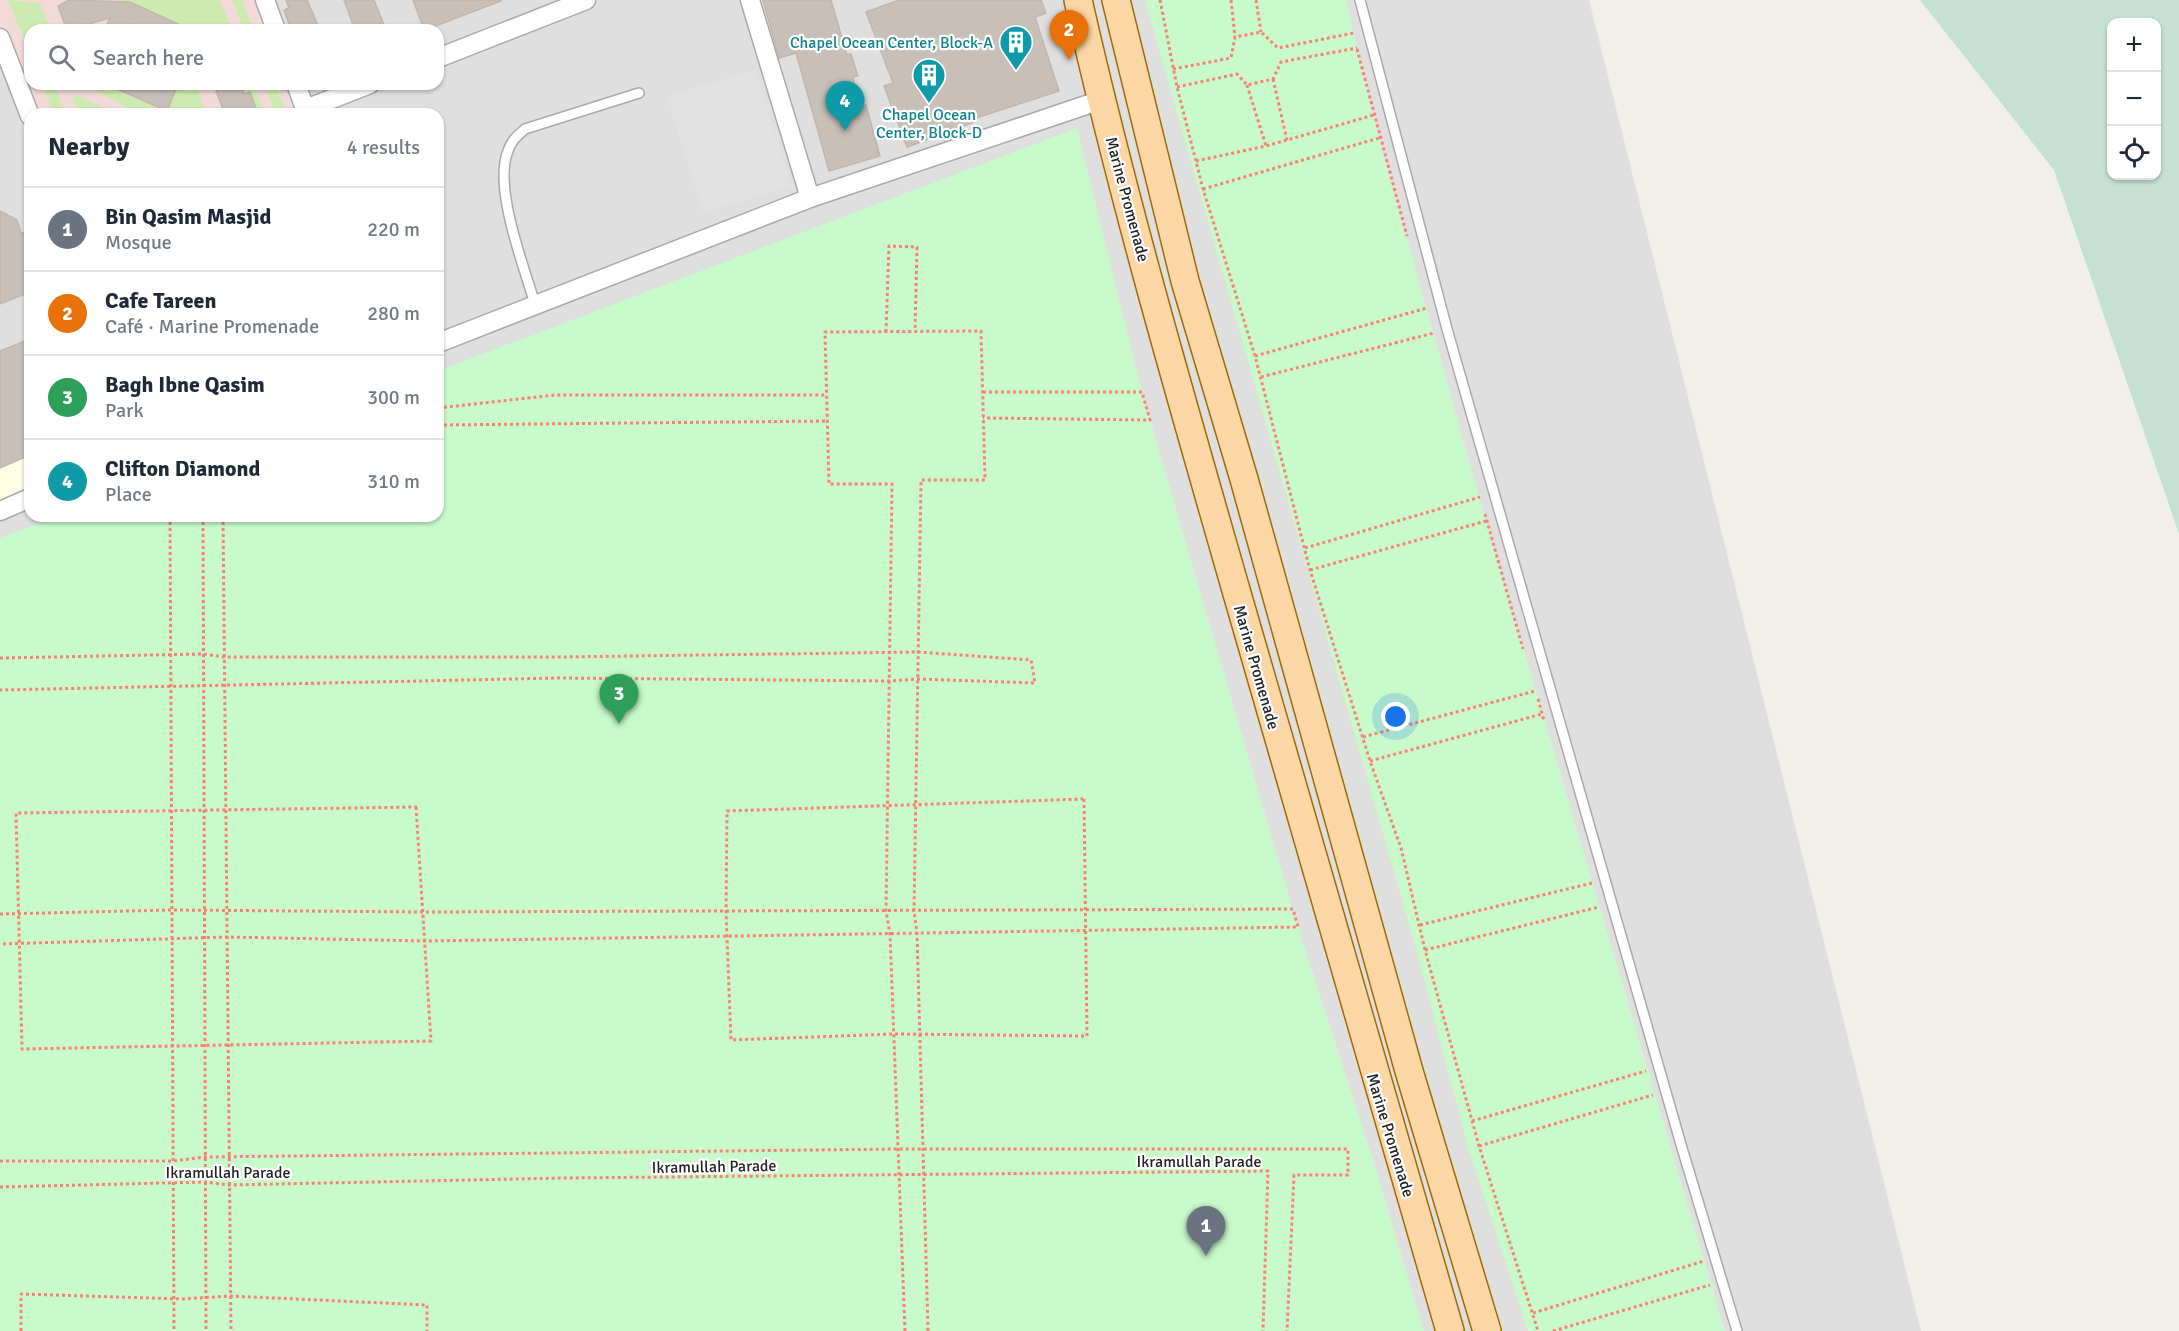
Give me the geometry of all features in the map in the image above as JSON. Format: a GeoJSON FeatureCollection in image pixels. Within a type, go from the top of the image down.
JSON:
{"type":"FeatureCollection","features":[{"type":"Feature","properties":{"kind":"main road","name":"Marine Promenade"},"geometry":{"type":"LineString","coordinates":[[1078,0],[1101,100],[1193,441],[1374,1078],[1450,1331]]}},
{"type":"Feature","properties":{"kind":"main road"},"geometry":{"type":"LineString","coordinates":[[1116,0],[1185,281],[1244,479],[1409,1071],[1486,1331]]}},
{"type":"Feature","properties":{"kind":"main road"},"geometry":{"type":"LineString","coordinates":[[1374,1078],[1380,1083],[1394,1085],[1400,1083],[1409,1071]]}},
{"type":"Feature","properties":{"kind":"main road"},"geometry":{"type":"LineString","coordinates":[[1402,1170],[1407,1163],[1422,1156],[1438,1163]]}},
{"type":"Feature","properties":{"kind":"street"},"geometry":{"type":"LineString","coordinates":[[265,0],[274,24]]}},
{"type":"Feature","properties":{"kind":"street"},"geometry":{"type":"LineString","coordinates":[[444,56],[586,0]]}},
{"type":"Feature","properties":{"kind":"street"},"geometry":{"type":"LineString","coordinates":[[750,0],[810,198]]}},
{"type":"Feature","properties":{"kind":"street"},"geometry":{"type":"LineString","coordinates":[[0,38],[27,108]]}},
{"type":"Feature","properties":{"kind":"street"},"geometry":{"type":"LineString","coordinates":[[298,90],[305,108]]}},
{"type":"Feature","properties":{"kind":"street"},"geometry":{"type":"LineString","coordinates":[[315,108],[356,90]]}},
{"type":"Feature","properties":{"kind":"street"},"geometry":{"type":"LineString","coordinates":[[444,341],[810,198],[1101,100]]}},
{"type":"Feature","properties":{"kind":"street"},"geometry":{"type":"LineString","coordinates":[[0,510],[24,500]]}},
{"type":"Feature","properties":{"kind":"lane"},"geometry":{"type":"LineString","coordinates":[[1360,0],[1447,329],[1682,1148],[1737,1331]]}},
{"type":"Feature","properties":{"kind":"lane"},"geometry":{"type":"LineString","coordinates":[[534,304],[508,214],[505,182],[507,153],[513,140],[525,129],[639,93]]}},
{"type":"Feature","properties":{"kind":"path"},"geometry":{"type":"LineString","coordinates":[[1160,0],[1177,87],[1203,189],[1255,356],[1310,570],[1370,761],[1401,848],[1425,950],[1479,1146],[1538,1331]]}},
{"type":"Feature","properties":{"kind":"path"},"geometry":{"type":"LineString","coordinates":[[1173,69],[1231,58],[1235,37],[1231,0]]}},
{"type":"Feature","properties":{"kind":"path"},"geometry":{"type":"LineString","coordinates":[[1256,0],[1261,32],[1278,48],[1354,33]]}},
{"type":"Feature","properties":{"kind":"path"},"geometry":{"type":"LineString","coordinates":[[1235,37],[1261,32]]}},
{"type":"Feature","properties":{"kind":"path"},"geometry":{"type":"LineString","coordinates":[[1287,140],[1273,79],[1281,62],[1357,48]]}},
{"type":"Feature","properties":{"kind":"path"},"geometry":{"type":"LineString","coordinates":[[1177,87],[1237,74],[1247,86],[1266,146]]}},
{"type":"Feature","properties":{"kind":"path"},"geometry":{"type":"LineString","coordinates":[[1247,86],[1273,79]]}},
{"type":"Feature","properties":{"kind":"path"},"geometry":{"type":"LineString","coordinates":[[1197,161],[1266,146],[1374,115]]}},
{"type":"Feature","properties":{"kind":"path"},"geometry":{"type":"LineString","coordinates":[[1203,189],[1379,138]]}},
{"type":"Feature","properties":{"kind":"path"},"geometry":{"type":"LineString","coordinates":[[886,332],[889,246],[917,247],[915,332]]}},
{"type":"Feature","properties":{"kind":"path"},"geometry":{"type":"LineString","coordinates":[[1255,356],[1427,308]]}},
{"type":"Feature","properties":{"kind":"path"},"geometry":{"type":"LineString","coordinates":[[905,1331],[890,934],[886,911],[892,484],[829,483],[825,332],[981,331],[985,480],[921,480],[914,911],[917,933],[928,1331]]}},
{"type":"Feature","properties":{"kind":"path"},"geometry":{"type":"LineString","coordinates":[[1261,377],[1434,333]]}},
{"type":"Feature","properties":{"kind":"path"},"geometry":{"type":"LineString","coordinates":[[983,392],[1142,392],[1150,420],[983,418]]}},
{"type":"Feature","properties":{"kind":"path"},"geometry":{"type":"LineString","coordinates":[[444,407],[555,395],[826,395]]}},
{"type":"Feature","properties":{"kind":"path"},"geometry":{"type":"LineString","coordinates":[[444,425],[827,421]]}},
{"type":"Feature","properties":{"kind":"path"},"geometry":{"type":"LineString","coordinates":[[1305,548],[1480,496]]}},
{"type":"Feature","properties":{"kind":"path"},"geometry":{"type":"LineString","coordinates":[[1310,570],[1486,521]]}},
{"type":"Feature","properties":{"kind":"path"},"geometry":{"type":"LineString","coordinates":[[170,522],[174,1331]]}},
{"type":"Feature","properties":{"kind":"path"},"geometry":{"type":"LineString","coordinates":[[203,522],[206,1331]]}},
{"type":"Feature","properties":{"kind":"path"},"geometry":{"type":"LineString","coordinates":[[223,522],[231,1331]]}},
{"type":"Feature","properties":{"kind":"path"},"geometry":{"type":"LineString","coordinates":[[0,658],[203,654],[224,657],[918,652],[1031,660],[1035,683],[918,679],[889,681],[560,678],[0,690]]}},
{"type":"Feature","properties":{"kind":"path"},"geometry":{"type":"LineString","coordinates":[[1363,736],[1535,691]]}},
{"type":"Feature","properties":{"kind":"path"},"geometry":{"type":"LineString","coordinates":[[1370,761],[1542,714]]}},
{"type":"Feature","properties":{"kind":"path"},"geometry":{"type":"LineString","coordinates":[[1084,799],[1087,1036],[894,1035],[731,1040],[729,936],[726,911],[727,811],[888,806],[1084,799]]}},
{"type":"Feature","properties":{"kind":"path"},"geometry":{"type":"LineString","coordinates":[[416,807],[431,1041],[22,1049],[19,914],[16,813],[416,807]]}},
{"type":"Feature","properties":{"kind":"path"},"geometry":{"type":"LineString","coordinates":[[1420,925],[1592,883]]}},
{"type":"Feature","properties":{"kind":"path"},"geometry":{"type":"LineString","coordinates":[[1425,950],[1599,907]]}},
{"type":"Feature","properties":{"kind":"path"},"geometry":{"type":"LineString","coordinates":[[0,914],[172,910],[423,912],[1293,909],[1298,927],[425,941],[227,938],[0,944]]}},
{"type":"Feature","properties":{"kind":"path"},"geometry":{"type":"LineString","coordinates":[[1472,1121],[1648,1070]]}},
{"type":"Feature","properties":{"kind":"path"},"geometry":{"type":"LineString","coordinates":[[1479,1146],[1655,1094]]}},
{"type":"Feature","properties":{"kind":"path","name":"Ikramullah Parade"},"geometry":{"type":"LineString","coordinates":[[0,1161],[173,1161],[205,1157],[898,1149],[1348,1149],[1348,1176],[1293,1175],[1287,1331]]}},
{"type":"Feature","properties":{"kind":"path","name":"Ikramullah Parade"},"geometry":{"type":"LineString","coordinates":[[0,1187],[205,1182],[229,1185],[553,1178],[1268,1171],[1263,1331]]}},
{"type":"Feature","properties":{"kind":"path"},"geometry":{"type":"LineString","coordinates":[[1533,1313],[1704,1260]]}},
{"type":"Feature","properties":{"kind":"path"},"geometry":{"type":"LineString","coordinates":[[1553,1331],[1712,1285]]}},
{"type":"Feature","properties":{"kind":"path"},"geometry":{"type":"LineString","coordinates":[[21,1331],[21,1294],[206,1298],[230,1296],[427,1305],[427,1331]]}},
{"type":"Feature","properties":{"kind":"shaded area"},"geometry":{"type":"Polygon","coordinates":[[[0,0],[1589,0],[1921,1331],[0,1331],[0,0]]]}},
{"type":"Feature","properties":{"kind":"shaded area"},"geometry":{"type":"Polygon","coordinates":[[[0,0],[264,0],[273,24],[24,24],[24,90],[297,90],[304,108],[28,108],[0,38],[0,0]]]}},
{"type":"Feature","properties":{"kind":"shaded area"},"geometry":{"type":"Polygon","coordinates":[[[1920,0],[2179,0],[2179,534],[2054,170],[1920,0]]]}},
{"type":"Feature","properties":{"kind":"shaded area"},"geometry":{"type":"Polygon","coordinates":[[[755,70],[791,186],[703,213],[667,96],[755,70]]]}},
{"type":"Feature","properties":{"kind":"shaded area"},"geometry":{"type":"Polygon","coordinates":[[[24,408],[24,500],[0,510],[0,418],[24,408]]]}},
{"type":"Feature","properties":{"kind":"green space"},"geometry":{"type":"Polygon","coordinates":[[[8,0],[40,3],[49,24],[24,24],[24,39],[8,0]]]}},
{"type":"Feature","properties":{"kind":"green space"},"geometry":{"type":"Polygon","coordinates":[[[121,0],[219,0],[230,24],[175,24],[122,4],[121,0]]]}},
{"type":"Feature","properties":{"kind":"green space"},"geometry":{"type":"Polygon","coordinates":[[[232,0],[242,0],[252,24],[242,24],[232,0]]]}},
{"type":"Feature","properties":{"kind":"green space"},"geometry":{"type":"Polygon","coordinates":[[[1145,0],[1346,0],[1376,127],[1486,521],[1725,1331],[1528,1331],[1468,1147],[1417,952],[1145,0]]]}},
{"type":"Feature","properties":{"kind":"green space"},"geometry":{"type":"Polygon","coordinates":[[[44,90],[56,90],[64,108],[52,108],[44,90]]]}},
{"type":"Feature","properties":{"kind":"green space"},"geometry":{"type":"Polygon","coordinates":[[[94,90],[119,90],[159,108],[129,108],[94,90]]]}},
{"type":"Feature","properties":{"kind":"green space"},"geometry":{"type":"Polygon","coordinates":[[[175,90],[198,90],[203,108],[167,108],[175,90]]]}},
{"type":"Feature","properties":{"kind":"green space"},"geometry":{"type":"Polygon","coordinates":[[[243,90],[255,90],[263,108],[256,108],[250,92],[245,94],[243,90]]]}},
{"type":"Feature","properties":{"kind":"green space"},"geometry":{"type":"Polygon","coordinates":[[[266,90],[277,90],[285,108],[274,108],[266,90]]]}},
{"type":"Feature","properties":{"kind":"green space"},"geometry":{"type":"Polygon","coordinates":[[[79,96],[104,108],[77,108],[72,97],[79,96]]]}},
{"type":"Feature","properties":{"kind":"green space"},"geometry":{"type":"Polygon","coordinates":[[[1077,128],[1142,392],[1298,927],[1373,1159],[1424,1331],[0,1331],[0,538],[43,522],[444,522],[444,369],[1077,128]]]}},
{"type":"Feature","properties":{"kind":"building"},"geometry":{"type":"Polygon","coordinates":[[[69,0],[130,2],[178,24],[107,24],[110,18],[88,24],[65,24],[58,6],[69,0]]]}},
{"type":"Feature","properties":{"kind":"building"},"geometry":{"type":"Polygon","coordinates":[[[286,0],[307,0],[317,24],[289,24],[284,10],[289,8],[286,0]]]}},
{"type":"Feature","properties":{"kind":"building"},"geometry":{"type":"Polygon","coordinates":[[[344,0],[374,0],[384,24],[353,24],[344,0]]]}},
{"type":"Feature","properties":{"kind":"building"},"geometry":{"type":"Polygon","coordinates":[[[413,0],[501,1],[441,24],[422,24],[413,0]]]}},
{"type":"Feature","properties":{"kind":"building"},"geometry":{"type":"Polygon","coordinates":[[[763,0],[831,0],[847,55],[851,54],[858,76],[853,77],[860,106],[866,105],[880,156],[829,171],[796,53],[779,58],[763,0]]]}},
{"type":"Feature","properties":{"kind":"building"},"geometry":{"type":"Polygon","coordinates":[[[899,0],[1041,0],[1046,13],[1035,17],[1059,91],[973,119],[974,122],[907,147],[884,86],[893,83],[866,12],[899,0]]]}},
{"type":"Feature","properties":{"kind":"building"},"geometry":{"type":"Polygon","coordinates":[[[120,90],[176,90],[168,108],[160,108],[120,90]]]}},
{"type":"Feature","properties":{"kind":"building"},"geometry":{"type":"Polygon","coordinates":[[[243,90],[245,94],[250,92],[256,108],[223,108],[216,91],[243,90]]]}},
{"type":"Feature","properties":{"kind":"building"},"geometry":{"type":"Polygon","coordinates":[[[0,211],[17,220],[21,233],[24,232],[24,294],[0,304],[0,211]]]}},
{"type":"Feature","properties":{"kind":"building"},"geometry":{"type":"Polygon","coordinates":[[[24,341],[24,458],[0,468],[0,351],[24,341]]]}},
{"type":"Feature","properties":{"kind":"place","name":"Cafe Tareen"},"geometry":{"type":"Point","coordinates":[1069,60]}},
{"type":"Feature","properties":{"kind":"place","name":"Chapel Ocean Center, Block-A"},"geometry":{"type":"Point","coordinates":[1016,71]}},
{"type":"Feature","properties":{"kind":"place","name":"Chapel Ocean Center, Block-D"},"geometry":{"type":"Point","coordinates":[929,104]}},
{"type":"Feature","properties":{"kind":"place","name":"Clifton Diamond"},"geometry":{"type":"Point","coordinates":[845,131]}},
{"type":"Feature","properties":{"kind":"place","name":"Bagh Ibne Qasim"},"geometry":{"type":"Point","coordinates":[619,724]}},
{"type":"Feature","properties":{"kind":"place","name":"Bin Qasim Masjid"},"geometry":{"type":"Point","coordinates":[1206,1256]}}]}
